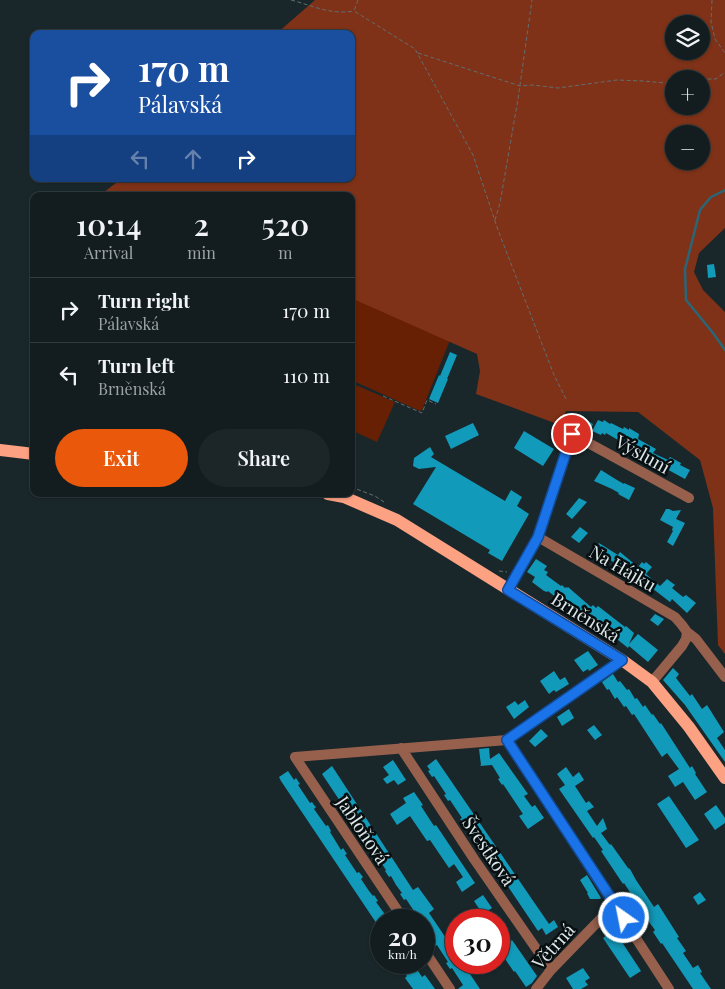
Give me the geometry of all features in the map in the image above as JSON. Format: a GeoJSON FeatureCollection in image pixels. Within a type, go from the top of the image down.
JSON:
{"type":"FeatureCollection","features":[{"type":"Feature","properties":{"kind":"main road"},"geometry":{"type":"LineString","coordinates":[[0,450],[30,454]]}},
{"type":"Feature","properties":{"kind":"main road","name":"Brněnská"},"geometry":{"type":"LineString","coordinates":[[344,497],[397,520],[622,660],[652,682],[689,727],[725,778]]}},
{"type":"Feature","properties":{"kind":"street","name":"Výsluní"},"geometry":{"type":"LineString","coordinates":[[538,537],[572,434],[689,498]]}},
{"type":"Feature","properties":{"kind":"street"},"geometry":{"type":"LineString","coordinates":[[503,587],[538,537]]}},
{"type":"Feature","properties":{"kind":"street","name":"Na Hájku"},"geometry":{"type":"LineString","coordinates":[[538,537],[675,617],[687,632],[696,639],[725,676]]}},
{"type":"Feature","properties":{"kind":"street"},"geometry":{"type":"LineString","coordinates":[[652,682],[682,646],[686,640],[687,632]]}},
{"type":"Feature","properties":{"kind":"street"},"geometry":{"type":"LineString","coordinates":[[401,748],[507,740],[622,660]]}},
{"type":"Feature","properties":{"kind":"street"},"geometry":{"type":"LineString","coordinates":[[507,740],[669,989]]}},
{"type":"Feature","properties":{"kind":"street","name":"Jabloňová"},"geometry":{"type":"LineString","coordinates":[[397,909],[295,758],[401,748]]}},
{"type":"Feature","properties":{"kind":"street","name":"Švestková"},"geometry":{"type":"LineString","coordinates":[[401,748],[474,859],[551,970]]}},
{"type":"Feature","properties":{"kind":"street","name":"Větrná"},"geometry":{"type":"LineString","coordinates":[[536,989],[551,970],[615,904]]}},
{"type":"Feature","properties":{"kind":"street"},"geometry":{"type":"LineString","coordinates":[[435,966],[450,989]]}},
{"type":"Feature","properties":{"kind":"path"},"geometry":{"type":"LineString","coordinates":[[292,0],[328,12],[342,13],[354,11],[415,49],[473,155],[494,221],[554,375],[566,399]]}},
{"type":"Feature","properties":{"kind":"path"},"geometry":{"type":"LineString","coordinates":[[354,11],[358,0]]}},
{"type":"Feature","properties":{"kind":"path"},"geometry":{"type":"LineString","coordinates":[[494,221],[500,203],[520,86],[532,0]]}},
{"type":"Feature","properties":{"kind":"path"},"geometry":{"type":"LineString","coordinates":[[712,0],[711,22],[715,40],[725,53]]}},
{"type":"Feature","properties":{"kind":"path"},"geometry":{"type":"LineString","coordinates":[[417,53],[520,86],[532,85],[558,88],[617,80],[665,83]]}},
{"type":"Feature","properties":{"kind":"path"},"geometry":{"type":"LineString","coordinates":[[710,79],[716,79],[725,72]]}},
{"type":"Feature","properties":{"kind":"path"},"geometry":{"type":"LineString","coordinates":[[383,396],[422,413],[427,400],[436,404]]}},
{"type":"Feature","properties":{"kind":"shaded area"},"geometry":{"type":"Polygon","coordinates":[[[315,0],[725,0],[725,228],[699,253],[694,272],[703,290],[725,312],[725,654],[718,645],[713,508],[700,460],[638,412],[566,411],[560,425],[476,394],[480,371],[477,354],[355,300],[355,192],[104,192],[117,182],[355,182],[355,30],[281,30],[315,0]]]}},
{"type":"Feature","properties":{"kind":"shaded area"},"geometry":{"type":"Polygon","coordinates":[[[355,292],[452,335],[420,411],[355,382],[355,292]]]}},
{"type":"Feature","properties":{"kind":"shaded area"},"geometry":{"type":"Polygon","coordinates":[[[355,385],[395,402],[377,442],[355,432],[355,385]]]}},
{"type":"Feature","properties":{"kind":"building"},"geometry":{"type":"Polygon","coordinates":[[[714,264],[716,277],[708,278],[707,265],[714,264]]]}},
{"type":"Feature","properties":{"kind":"building"},"geometry":{"type":"Polygon","coordinates":[[[450,352],[457,355],[438,403],[429,399],[450,352]]]}},
{"type":"Feature","properties":{"kind":"building"},"geometry":{"type":"Polygon","coordinates":[[[584,419],[593,424],[589,432],[581,427],[584,419]]]}},
{"type":"Feature","properties":{"kind":"building"},"geometry":{"type":"Polygon","coordinates":[[[598,420],[603,422],[604,420],[623,429],[624,427],[629,430],[629,428],[639,434],[638,439],[656,449],[653,453],[668,460],[670,457],[690,470],[685,479],[625,448],[625,446],[617,442],[618,440],[606,433],[601,435],[592,431],[598,420]]]}},
{"type":"Feature","properties":{"kind":"building"},"geometry":{"type":"Polygon","coordinates":[[[473,423],[479,435],[451,449],[445,436],[473,423]]]}},
{"type":"Feature","properties":{"kind":"building"},"geometry":{"type":"Polygon","coordinates":[[[524,431],[554,449],[543,466],[514,448],[524,431]]]}},
{"type":"Feature","properties":{"kind":"building"},"geometry":{"type":"Polygon","coordinates":[[[430,447],[434,454],[431,457],[505,501],[511,490],[522,497],[517,506],[529,514],[502,561],[488,553],[490,550],[413,504],[436,467],[419,469],[413,466],[414,458],[430,447]]]}},
{"type":"Feature","properties":{"kind":"building"},"geometry":{"type":"Polygon","coordinates":[[[601,470],[624,484],[635,488],[629,500],[612,489],[594,481],[601,470]]]}},
{"type":"Feature","properties":{"kind":"building"},"geometry":{"type":"Polygon","coordinates":[[[579,498],[587,502],[572,519],[566,514],[579,498]]]}},
{"type":"Feature","properties":{"kind":"building"},"geometry":{"type":"Polygon","coordinates":[[[666,509],[673,511],[681,510],[676,519],[685,523],[673,546],[667,542],[673,527],[660,520],[666,509]]]}},
{"type":"Feature","properties":{"kind":"building"},"geometry":{"type":"Polygon","coordinates":[[[580,527],[588,533],[579,543],[571,537],[580,527]]]}},
{"type":"Feature","properties":{"kind":"building"},"geometry":{"type":"Polygon","coordinates":[[[599,543],[618,555],[620,552],[638,567],[642,562],[644,564],[646,562],[652,567],[646,574],[660,586],[667,579],[675,585],[672,588],[683,597],[686,595],[696,603],[687,613],[672,599],[670,602],[626,568],[625,570],[621,568],[604,555],[602,557],[594,551],[599,543]]]}},
{"type":"Feature","properties":{"kind":"building"},"geometry":{"type":"Polygon","coordinates":[[[536,559],[547,566],[544,570],[548,572],[546,575],[561,586],[568,587],[591,607],[593,605],[596,608],[598,606],[634,633],[629,644],[638,634],[658,650],[648,662],[592,619],[589,622],[565,602],[563,603],[548,591],[544,591],[532,582],[535,577],[527,572],[536,559]]]}},
{"type":"Feature","properties":{"kind":"building"},"geometry":{"type":"Polygon","coordinates":[[[655,614],[664,619],[658,626],[650,620],[655,614]]]}},
{"type":"Feature","properties":{"kind":"building"},"geometry":{"type":"Polygon","coordinates":[[[588,651],[598,665],[589,671],[588,669],[583,672],[574,660],[588,651]]]}},
{"type":"Feature","properties":{"kind":"building"},"geometry":{"type":"Polygon","coordinates":[[[673,668],[679,674],[676,678],[690,696],[692,694],[702,709],[707,705],[724,732],[717,738],[725,750],[725,762],[685,705],[663,680],[673,668]]]}},
{"type":"Feature","properties":{"kind":"building"},"geometry":{"type":"Polygon","coordinates":[[[554,671],[560,680],[565,677],[569,684],[549,694],[540,681],[554,671]]]}},
{"type":"Feature","properties":{"kind":"building"},"geometry":{"type":"Polygon","coordinates":[[[613,674],[618,682],[620,681],[627,690],[629,689],[635,699],[637,698],[643,707],[645,705],[661,723],[690,768],[692,766],[707,792],[695,800],[683,782],[675,787],[668,776],[679,769],[667,753],[662,757],[634,714],[632,715],[626,706],[624,707],[617,697],[615,699],[602,682],[613,674]]]}},
{"type":"Feature","properties":{"kind":"building"},"geometry":{"type":"Polygon","coordinates":[[[525,700],[529,707],[514,719],[506,707],[515,701],[518,705],[525,700]]]}},
{"type":"Feature","properties":{"kind":"building"},"geometry":{"type":"Polygon","coordinates":[[[569,709],[574,718],[562,726],[557,717],[569,709]]]}},
{"type":"Feature","properties":{"kind":"building"},"geometry":{"type":"Polygon","coordinates":[[[594,725],[602,735],[595,740],[587,730],[594,725]]]}},
{"type":"Feature","properties":{"kind":"building"},"geometry":{"type":"Polygon","coordinates":[[[541,729],[548,736],[535,747],[529,741],[541,729]]]}},
{"type":"Feature","properties":{"kind":"building"},"geometry":{"type":"Polygon","coordinates":[[[489,748],[490,759],[499,753],[528,794],[524,796],[532,807],[535,805],[544,818],[528,829],[519,816],[523,814],[498,779],[500,778],[492,765],[480,766],[479,749],[489,748]]]}},
{"type":"Feature","properties":{"kind":"building"},"geometry":{"type":"Polygon","coordinates":[[[436,759],[549,924],[554,920],[558,927],[546,935],[542,928],[538,931],[466,824],[460,819],[462,818],[450,800],[448,801],[444,795],[446,794],[434,776],[432,777],[428,771],[430,770],[427,766],[436,759]]]}},
{"type":"Feature","properties":{"kind":"building"},"geometry":{"type":"Polygon","coordinates":[[[393,760],[406,780],[398,785],[394,780],[387,784],[383,779],[389,775],[383,767],[393,760]]]}},
{"type":"Feature","properties":{"kind":"building"},"geometry":{"type":"Polygon","coordinates":[[[332,766],[413,890],[418,887],[434,909],[413,909],[406,899],[404,900],[400,894],[402,893],[391,876],[389,877],[322,774],[332,766]]]}},
{"type":"Feature","properties":{"kind":"building"},"geometry":{"type":"Polygon","coordinates":[[[566,767],[573,777],[579,772],[584,780],[575,786],[586,803],[589,801],[594,807],[587,811],[597,826],[603,818],[607,829],[601,833],[630,869],[654,907],[658,904],[679,937],[677,938],[686,951],[683,953],[693,968],[698,965],[702,972],[700,973],[711,989],[693,989],[653,932],[655,930],[601,851],[603,850],[559,789],[565,785],[557,774],[566,767]]]}},
{"type":"Feature","properties":{"kind":"building"},"geometry":{"type":"Polygon","coordinates":[[[288,771],[294,780],[296,778],[300,784],[298,785],[310,803],[312,802],[316,807],[314,809],[326,826],[328,825],[341,850],[343,848],[347,854],[345,855],[357,873],[359,872],[363,877],[361,879],[374,895],[381,909],[370,909],[370,914],[279,777],[288,771]]]}},
{"type":"Feature","properties":{"kind":"building"},"geometry":{"type":"Polygon","coordinates":[[[414,792],[434,826],[436,825],[475,883],[462,892],[456,882],[463,877],[454,864],[449,868],[430,840],[427,841],[410,816],[397,825],[390,814],[406,803],[403,798],[414,792]]]}},
{"type":"Feature","properties":{"kind":"building"},"geometry":{"type":"Polygon","coordinates":[[[669,796],[699,840],[686,848],[657,804],[669,796]]]}},
{"type":"Feature","properties":{"kind":"building"},"geometry":{"type":"Polygon","coordinates":[[[716,805],[725,818],[725,823],[715,830],[704,814],[716,805]]]}},
{"type":"Feature","properties":{"kind":"building"},"geometry":{"type":"Polygon","coordinates":[[[587,875],[600,899],[590,899],[580,880],[587,875]]]}},
{"type":"Feature","properties":{"kind":"building"},"geometry":{"type":"Polygon","coordinates":[[[700,892],[706,900],[698,905],[693,897],[700,892]]]}},
{"type":"Feature","properties":{"kind":"building"},"geometry":{"type":"Polygon","coordinates":[[[483,895],[492,908],[479,909],[474,901],[483,895]]]}},
{"type":"Feature","properties":{"kind":"building"},"geometry":{"type":"Polygon","coordinates":[[[435,922],[445,937],[445,957],[437,945],[435,946],[435,922]]]}},
{"type":"Feature","properties":{"kind":"building"},"geometry":{"type":"Polygon","coordinates":[[[614,930],[641,971],[630,978],[603,938],[614,930]]]}},
{"type":"Feature","properties":{"kind":"building"},"geometry":{"type":"Polygon","coordinates":[[[510,939],[537,976],[526,987],[510,966],[510,939]]]}},
{"type":"Feature","properties":{"kind":"building"},"geometry":{"type":"Polygon","coordinates":[[[583,968],[590,978],[585,981],[588,985],[581,989],[573,989],[566,978],[583,968]]]}},
{"type":"Feature","properties":{"kind":"building"},"geometry":{"type":"Polygon","coordinates":[[[406,974],[420,974],[422,977],[425,975],[435,989],[413,989],[405,978],[407,976],[406,974]]]}},
{"type":"Feature","properties":{"kind":"building"},"geometry":{"type":"Polygon","coordinates":[[[456,974],[470,974],[480,989],[458,989],[463,985],[456,974]]]}},
{"type":"Feature","properties":{"kind":"waterway"},"geometry":{"type":"LineString","coordinates":[[725,190],[711,197],[700,210],[685,269],[686,300],[725,350]]}},
{"type":"Feature","properties":{"kind":"route"},"geometry":{"type":"LineString","coordinates":[[572,434],[538,537],[508,590],[622,660],[507,740],[624,918]]}}]}
